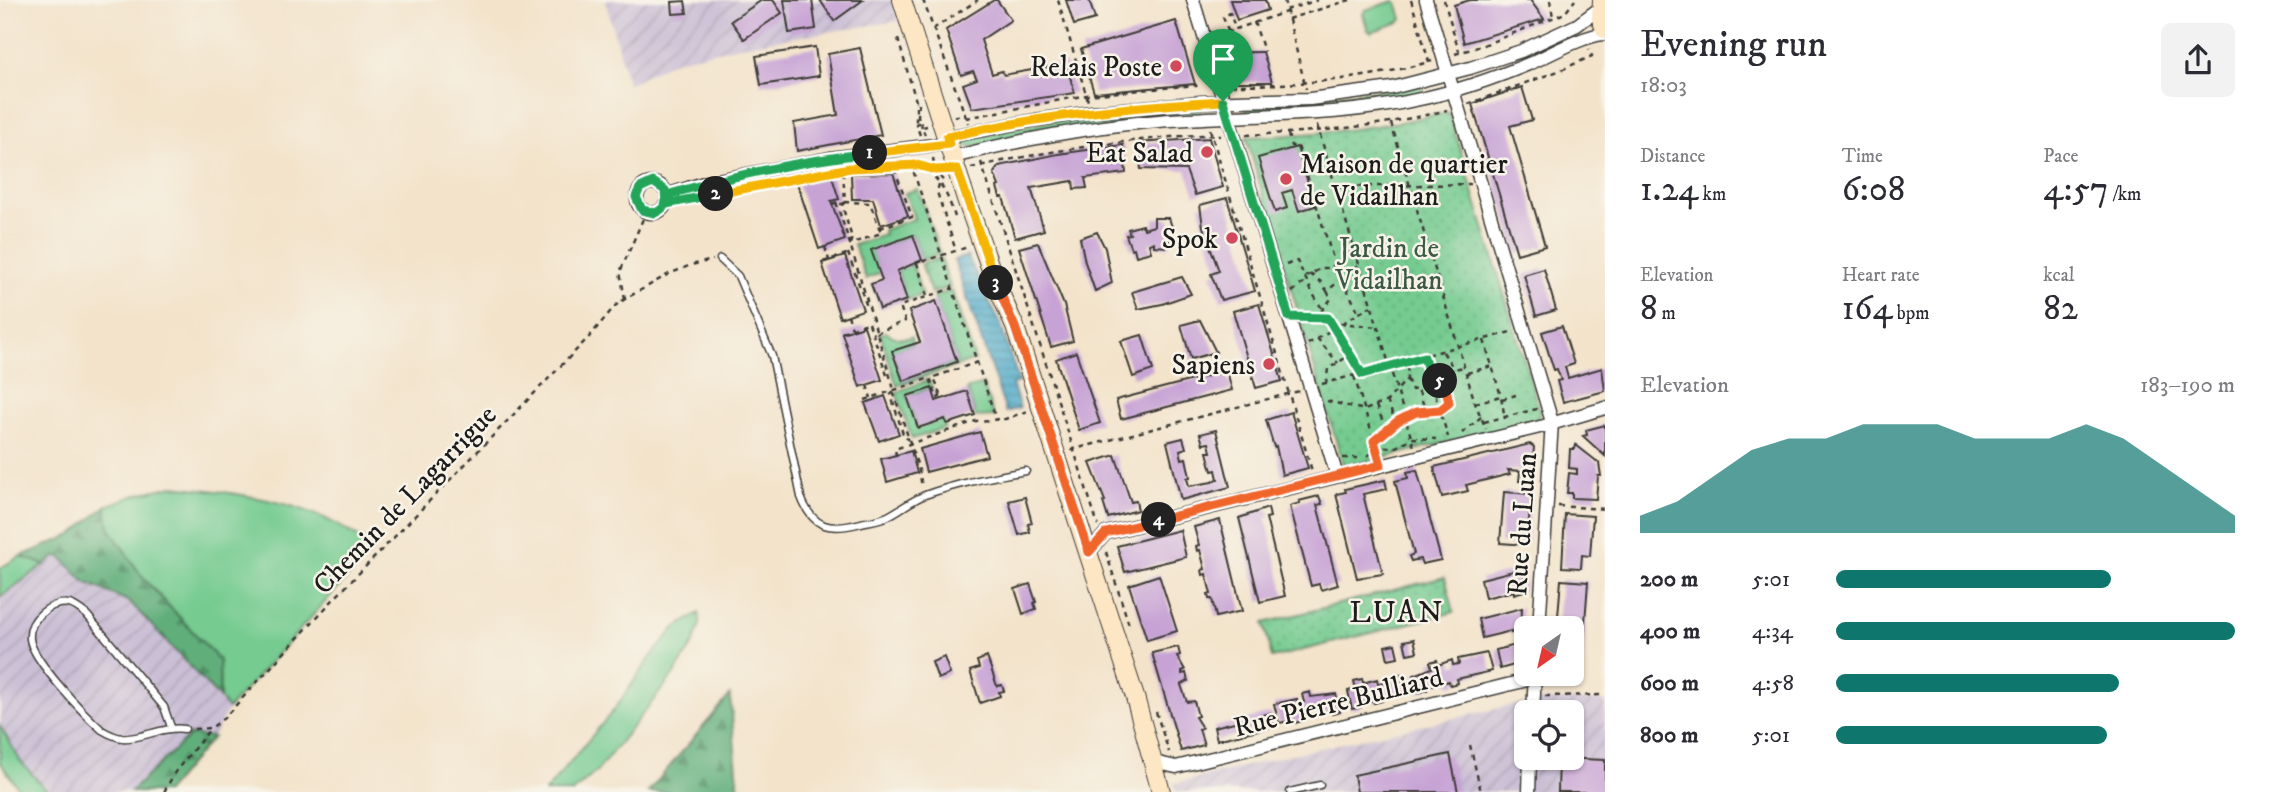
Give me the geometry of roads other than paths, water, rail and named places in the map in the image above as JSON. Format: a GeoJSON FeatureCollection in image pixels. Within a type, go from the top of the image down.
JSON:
{"type":"FeatureCollection","features":[{"type":"Feature","properties":{"kind":"main road"},"geometry":{"type":"LineString","coordinates":[[902,0],[995,281],[1065,453],[1089,552],[1161,792]]}},
{"type":"Feature","properties":{"kind":"main road"},"geometry":{"type":"LineString","coordinates":[[1601,4],[1601,19],[1605,32]]}},
{"type":"Feature","properties":{"kind":"street"},"geometry":{"type":"LineString","coordinates":[[1193,0],[1337,476]]}},
{"type":"Feature","properties":{"kind":"street","name":"Rue du Luan"},"geometry":{"type":"LineString","coordinates":[[1426,0],[1552,422],[1540,616]]}},
{"type":"Feature","properties":{"kind":"street"},"geometry":{"type":"LineString","coordinates":[[952,152],[973,131],[1091,112],[1223,101],[1310,99],[1369,92],[1422,81],[1540,43],[1577,25],[1601,4]]}},
{"type":"Feature","properties":{"kind":"street"},"geometry":{"type":"LineString","coordinates":[[667,195],[707,183],[830,158],[980,150],[1042,136],[1188,119],[1314,115],[1365,109],[1453,91],[1516,69],[1605,32]]}},
{"type":"Feature","properties":{"kind":"street"},"geometry":{"type":"LineString","coordinates":[[648,183],[658,184],[667,195],[663,208],[655,213],[646,212],[636,201],[640,188],[648,183]]}},
{"type":"Feature","properties":{"kind":"street"},"geometry":{"type":"LineString","coordinates":[[1089,552],[1106,533],[1605,408]]}},
{"type":"Feature","properties":{"kind":"street","name":"Rue Pierre Bulliard"},"geometry":{"type":"LineString","coordinates":[[1154,762],[1176,767],[1514,681]]}},
{"type":"Feature","properties":{"kind":"street"},"geometry":{"type":"LineString","coordinates":[[1529,792],[1530,770]]}},
{"type":"Feature","properties":{"kind":"lane"},"geometry":{"type":"LineString","coordinates":[[720,259],[738,276],[772,356],[800,497],[806,510],[817,522],[831,528],[862,523],[886,517],[923,495],[1026,471]]}},
{"type":"Feature","properties":{"kind":"lane"},"geometry":{"type":"LineString","coordinates":[[171,727],[164,707],[87,615],[71,604],[54,605],[36,618],[29,637],[36,655],[50,675],[104,732],[123,738],[171,727],[185,729]]}},
{"type":"Feature","properties":{"kind":"lane"},"geometry":{"type":"LineString","coordinates":[[1290,792],[1320,785]]}},
{"type":"Feature","properties":{"kind":"water"},"geometry":{"type":"Polygon","coordinates":[[[967,256],[1000,323],[1019,382],[1012,384],[1020,408],[1006,412],[954,260],[967,256]]]}},
{"type":"Feature","properties":{"kind":"place","name":"Relais Poste"},"geometry":{"type":"Point","coordinates":[1176,66]}},
{"type":"Feature","properties":{"kind":"place","name":"Eat Salad"},"geometry":{"type":"Point","coordinates":[1207,152]}},
{"type":"Feature","properties":{"kind":"place","name":"Maison de quartier de Vidailhan"},"geometry":{"type":"Point","coordinates":[1286,179]}},
{"type":"Feature","properties":{"kind":"place","name":"Spok"},"geometry":{"type":"Point","coordinates":[1232,238]}},
{"type":"Feature","properties":{"kind":"place","name":"Sapiens"},"geometry":{"type":"Point","coordinates":[1269,364]}},
{"type":"Feature","properties":{"kind":"district","name":"LUAN"},"geometry":{"type":"Point","coordinates":[1397,612]}},
{"type":"Feature","properties":{"kind":"park label","name":"Jardin de Vidailhan"},"geometry":{"type":"Point","coordinates":[1389,263]}}]}
